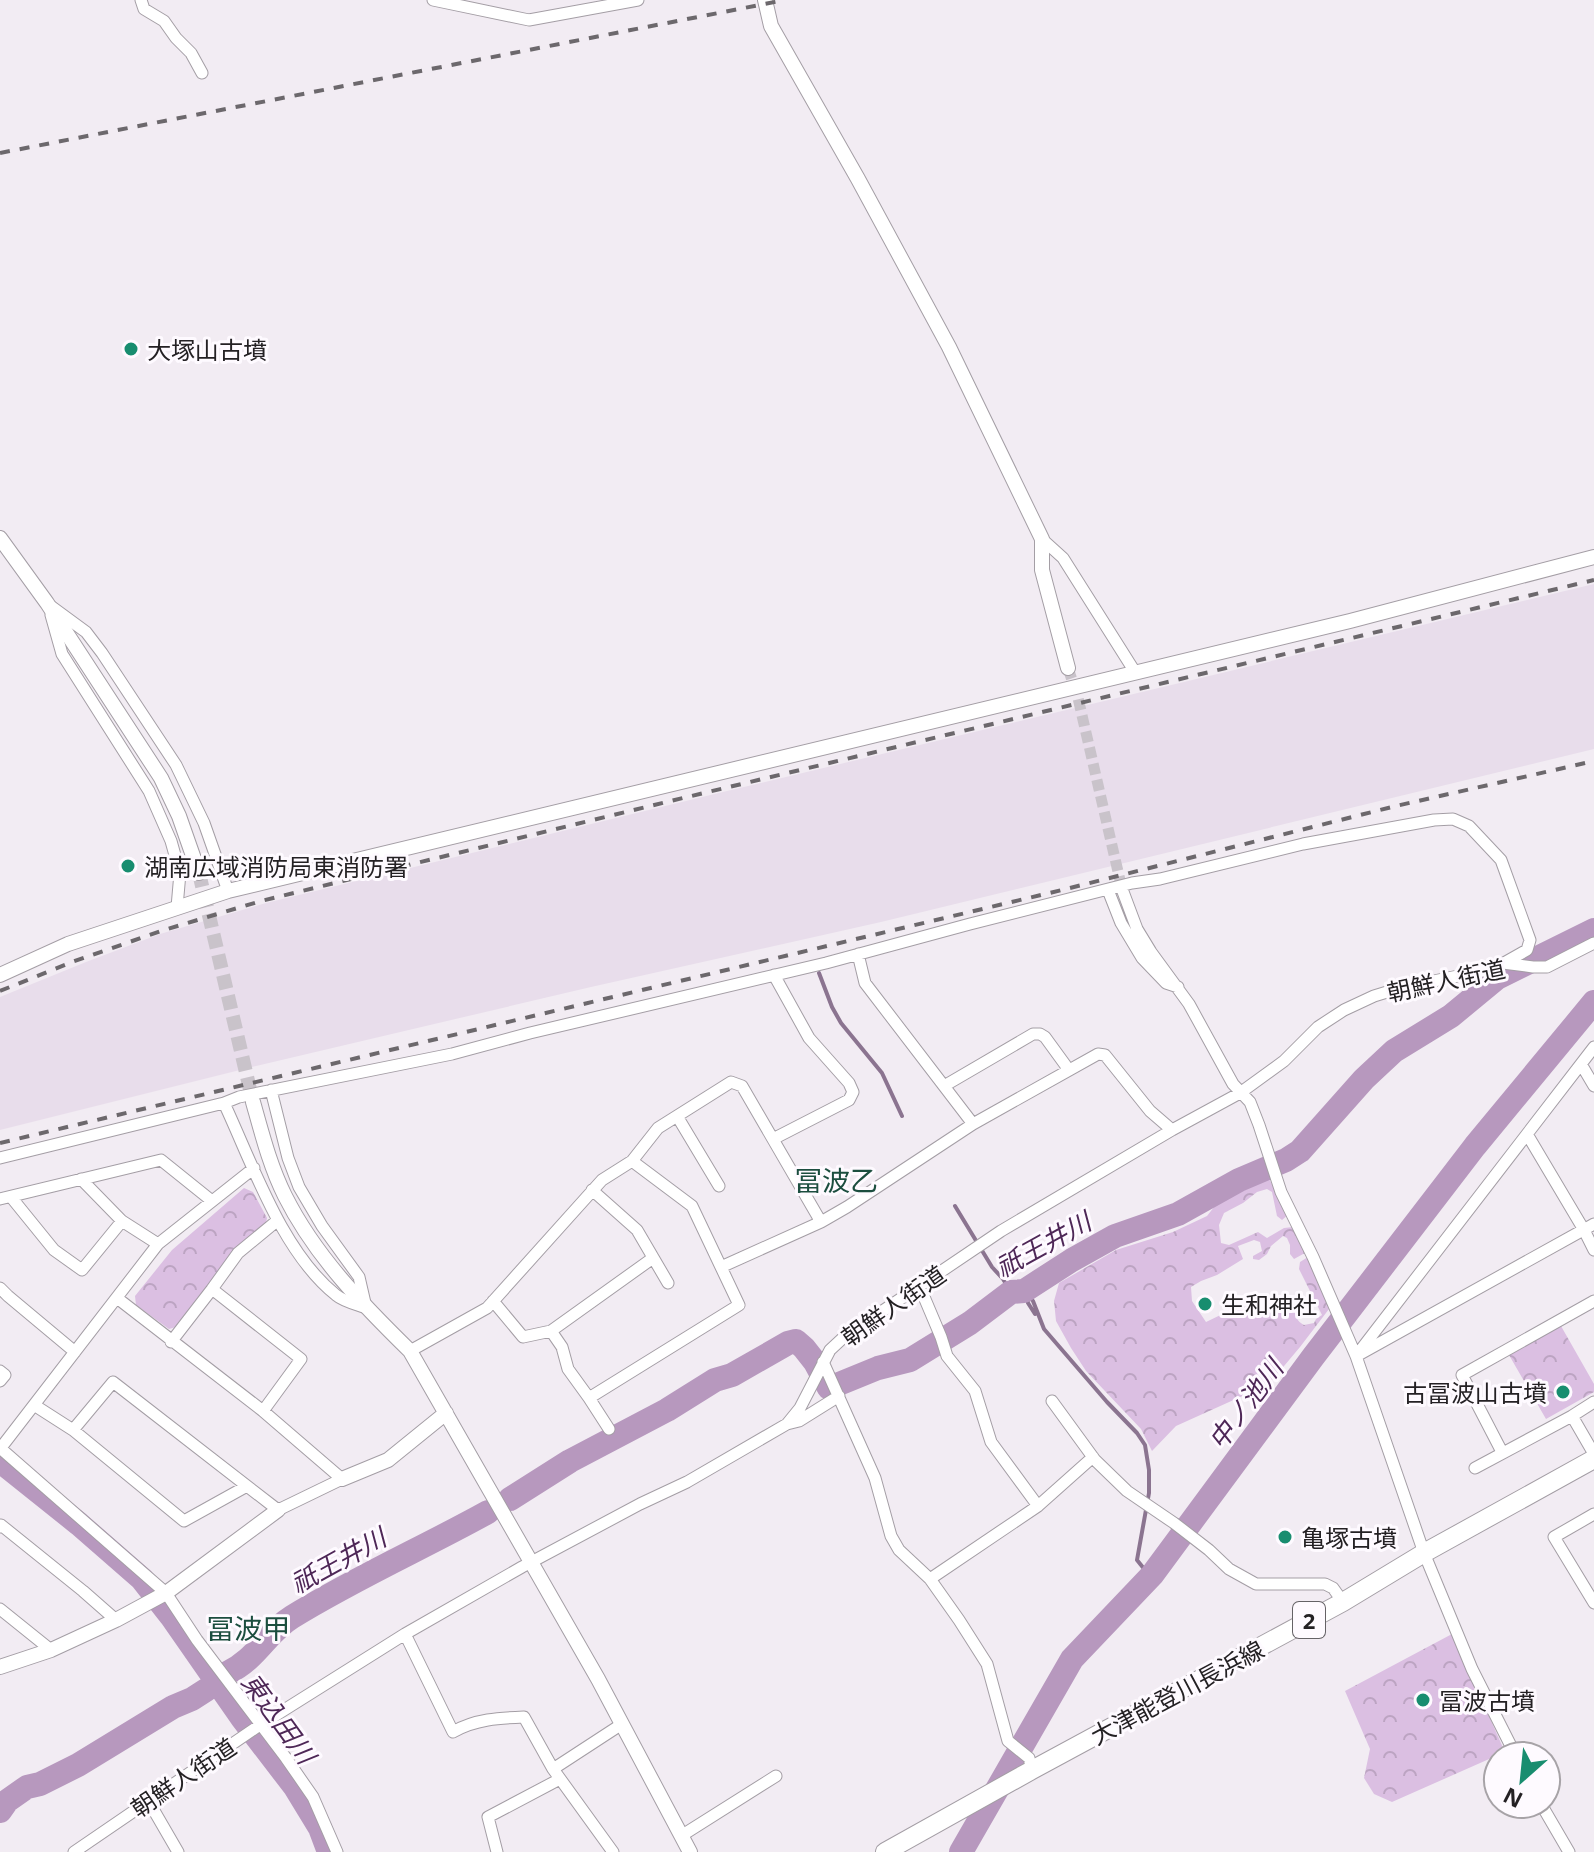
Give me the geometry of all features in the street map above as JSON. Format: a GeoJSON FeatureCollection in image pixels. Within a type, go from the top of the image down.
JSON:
{"type":"FeatureCollection","features":[{"type":"Feature","properties":{"kind":"main road","name":"大津能登川長浜線"},"geometry":{"type":"LineString","coordinates":[[885,1852],[955,1814],[1028,1768],[1343,1602],[1594,1456]]}},
{"type":"Feature","properties":{"kind":"street"},"geometry":{"type":"LineString","coordinates":[[141,0],[144,9],[164,21],[191,53],[202,73]]}},
{"type":"Feature","properties":{"kind":"street"},"geometry":{"type":"LineString","coordinates":[[433,0],[529,20],[638,0]]}},
{"type":"Feature","properties":{"kind":"street"},"geometry":{"type":"LineString","coordinates":[[765,0],[771,26],[955,358],[1042,539],[1063,558],[1135,672]]}},
{"type":"Feature","properties":{"kind":"street"},"geometry":{"type":"LineString","coordinates":[[1042,539],[1042,570],[1068,668]]}},
{"type":"Feature","properties":{"kind":"street"},"geometry":{"type":"LineString","coordinates":[[2,546],[47,603],[161,778],[179,816],[199,873]]}},
{"type":"Feature","properties":{"kind":"street"},"geometry":{"type":"LineString","coordinates":[[0,975],[68,944],[228,891],[1350,621],[1594,557]]}},
{"type":"Feature","properties":{"kind":"street"},"geometry":{"type":"LineString","coordinates":[[47,603],[86,632],[176,765],[204,823],[228,891]]}},
{"type":"Feature","properties":{"kind":"street"},"geometry":{"type":"LineString","coordinates":[[47,603],[62,654],[149,791],[171,841],[180,873],[177,907]]}},
{"type":"Feature","properties":{"kind":"street"},"geometry":{"type":"LineString","coordinates":[[0,1158],[239,1097],[452,1054],[1132,883],[1303,844],[1434,820],[1453,819],[1469,826],[1501,860],[1530,940],[1527,950],[1507,964]]}},
{"type":"Feature","properties":{"kind":"street"},"geometry":{"type":"LineString","coordinates":[[1122,889],[1137,929],[1178,987],[1233,1084],[1250,1102],[1281,1192],[1354,1350],[1424,1553],[1472,1669],[1508,1740]]}},
{"type":"Feature","properties":{"kind":"street"},"geometry":{"type":"LineString","coordinates":[[1108,890],[1121,923],[1142,958],[1166,983],[1178,987]]}},
{"type":"Feature","properties":{"kind":"street","name":"朝鮮人街道"},"geometry":{"type":"LineString","coordinates":[[74,1852],[259,1726],[405,1634],[640,1504],[687,1482],[787,1424],[800,1408],[830,1350],[844,1337],[1001,1231],[1240,1093],[1284,1061],[1318,1027],[1344,1010],[1400,988],[1507,964],[1547,967],[1594,943]]}},
{"type":"Feature","properties":{"kind":"street"},"geometry":{"type":"LineString","coordinates":[[858,954],[865,983],[973,1124]]}},
{"type":"Feature","properties":{"kind":"street"},"geometry":{"type":"LineString","coordinates":[[773,1139],[849,1100],[853,1092],[849,1083],[809,1038],[774,975]]}},
{"type":"Feature","properties":{"kind":"street"},"geometry":{"type":"LineString","coordinates":[[944,1086],[1033,1034],[1045,1037],[1069,1070]]}},
{"type":"Feature","properties":{"kind":"street"},"geometry":{"type":"LineString","coordinates":[[1354,1350],[1594,1047]]}},
{"type":"Feature","properties":{"kind":"street"},"geometry":{"type":"LineString","coordinates":[[721,1267],[821,1222],[973,1124],[1098,1054],[1105,1055],[1150,1111],[1172,1130]]}},
{"type":"Feature","properties":{"kind":"street"},"geometry":{"type":"LineString","coordinates":[[1581,1064],[1594,1086]]}},
{"type":"Feature","properties":{"kind":"street"},"geometry":{"type":"LineString","coordinates":[[410,1351],[487,1308],[592,1190],[632,1161],[658,1128],[731,1082],[742,1086],[821,1222]]}},
{"type":"Feature","properties":{"kind":"street"},"geometry":{"type":"LineString","coordinates":[[271,1090],[288,1158],[299,1187],[322,1226],[359,1277],[366,1308]]}},
{"type":"Feature","properties":{"kind":"street"},"geometry":{"type":"LineString","coordinates":[[253,1102],[268,1156],[285,1196],[305,1230],[337,1273],[366,1308],[410,1351],[533,1563],[690,1852]]}},
{"type":"Feature","properties":{"kind":"street"},"geometry":{"type":"LineString","coordinates":[[224,1103],[278,1220],[308,1267],[338,1297],[366,1308]]}},
{"type":"Feature","properties":{"kind":"street"},"geometry":{"type":"LineString","coordinates":[[677,1116],[719,1186]]}},
{"type":"Feature","properties":{"kind":"street"},"geometry":{"type":"LineString","coordinates":[[1527,1134],[1589,1227],[1594,1250]]}},
{"type":"Feature","properties":{"kind":"street"},"geometry":{"type":"LineString","coordinates":[[122,1221],[82,1270],[54,1250],[5,1198],[161,1160],[212,1201]]}},
{"type":"Feature","properties":{"kind":"street"},"geometry":{"type":"LineString","coordinates":[[589,1398],[739,1305],[692,1206],[632,1161]]}},
{"type":"Feature","properties":{"kind":"street"},"geometry":{"type":"LineString","coordinates":[[254,1168],[158,1244],[0,1449],[166,1593],[313,1797],[337,1852]]}},
{"type":"Feature","properties":{"kind":"street"},"geometry":{"type":"LineString","coordinates":[[81,1179],[122,1221],[158,1244]]}},
{"type":"Feature","properties":{"kind":"street"},"geometry":{"type":"LineString","coordinates":[[592,1190],[637,1230],[668,1283]]}},
{"type":"Feature","properties":{"kind":"street"},"geometry":{"type":"LineString","coordinates":[[171,1342],[238,1253],[278,1220]]}},
{"type":"Feature","properties":{"kind":"street"},"geometry":{"type":"LineString","coordinates":[[1354,1350],[1589,1227]]}},
{"type":"Feature","properties":{"kind":"street"},"geometry":{"type":"LineString","coordinates":[[493,1301],[523,1337],[551,1331],[653,1258]]}},
{"type":"Feature","properties":{"kind":"street"},"geometry":{"type":"LineString","coordinates":[[919,1285],[947,1356],[975,1391],[991,1442],[1038,1506]]}},
{"type":"Feature","properties":{"kind":"street"},"geometry":{"type":"LineString","coordinates":[[0,1288],[75,1352]]}},
{"type":"Feature","properties":{"kind":"street"},"geometry":{"type":"LineString","coordinates":[[212,1289],[301,1359],[263,1411]]}},
{"type":"Feature","properties":{"kind":"street"},"geometry":{"type":"LineString","coordinates":[[117,1298],[263,1411],[342,1479]]}},
{"type":"Feature","properties":{"kind":"street"},"geometry":{"type":"LineString","coordinates":[[1502,1452],[1462,1375],[1594,1301]]}},
{"type":"Feature","properties":{"kind":"street"},"geometry":{"type":"LineString","coordinates":[[551,1331],[562,1347],[568,1369],[609,1429]]}},
{"type":"Feature","properties":{"kind":"street"},"geometry":{"type":"LineString","coordinates":[[820,1368],[837,1390],[875,1478],[891,1536],[899,1550],[930,1579],[987,1664],[1008,1741],[1028,1768]]}},
{"type":"Feature","properties":{"kind":"street"},"geometry":{"type":"LineString","coordinates":[[0,1371],[5,1375],[0,1381]]}},
{"type":"Feature","properties":{"kind":"street"},"geometry":{"type":"LineString","coordinates":[[73,1430],[113,1382],[278,1510]]}},
{"type":"Feature","properties":{"kind":"street"},"geometry":{"type":"LineString","coordinates":[[787,1424],[799,1421],[837,1390]]}},
{"type":"Feature","properties":{"kind":"street"},"geometry":{"type":"LineString","coordinates":[[1052,1401],[1093,1457],[1127,1491],[1174,1523],[1229,1569],[1256,1584],[1325,1584],[1333,1588],[1343,1602]]}},
{"type":"Feature","properties":{"kind":"street"},"geometry":{"type":"LineString","coordinates":[[1475,1468],[1594,1402]]}},
{"type":"Feature","properties":{"kind":"street"},"geometry":{"type":"LineString","coordinates":[[34,1405],[73,1430],[184,1521],[247,1486]]}},
{"type":"Feature","properties":{"kind":"street"},"geometry":{"type":"LineString","coordinates":[[0,1667],[51,1650],[166,1593],[278,1510],[388,1460],[446,1413]]}},
{"type":"Feature","properties":{"kind":"street"},"geometry":{"type":"LineString","coordinates":[[1572,1416],[1594,1456]]}},
{"type":"Feature","properties":{"kind":"street"},"geometry":{"type":"LineString","coordinates":[[930,1579],[1038,1506],[1093,1457]]}},
{"type":"Feature","properties":{"kind":"street"},"geometry":{"type":"LineString","coordinates":[[1594,1514],[1554,1537],[1594,1603]]}},
{"type":"Feature","properties":{"kind":"street"},"geometry":{"type":"LineString","coordinates":[[0,1527],[116,1620]]}},
{"type":"Feature","properties":{"kind":"street"},"geometry":{"type":"LineString","coordinates":[[0,1609],[51,1650]]}},
{"type":"Feature","properties":{"kind":"street"},"geometry":{"type":"LineString","coordinates":[[405,1634],[453,1732],[463,1726],[494,1719],[524,1717],[556,1774],[613,1852]]}},
{"type":"Feature","properties":{"kind":"street"},"geometry":{"type":"LineString","coordinates":[[497,1852],[488,1817],[556,1774],[622,1724]]}},
{"type":"Feature","properties":{"kind":"street"},"geometry":{"type":"LineString","coordinates":[[681,1836],[776,1776]]}},
{"type":"Feature","properties":{"kind":"street"},"geometry":{"type":"LineString","coordinates":[[149,1802],[178,1852]]}},
{"type":"Feature","properties":{"kind":"street"},"geometry":{"type":"LineString","coordinates":[[1550,1820],[1569,1852]]}},
{"type":"Feature","properties":{"kind":"shaded area"},"geometry":{"type":"Polygon","coordinates":[[[1594,584],[1594,749],[881,922],[248,1068],[0,1130],[0,997],[160,934],[266,903],[1594,584]]]}},
{"type":"Feature","properties":{"kind":"green space"},"geometry":{"type":"Polygon","coordinates":[[[1269,1179],[1289,1214],[1282,1220],[1277,1216],[1272,1192],[1267,1189],[1257,1192],[1224,1213],[1219,1225],[1221,1243],[1229,1245],[1258,1232],[1267,1238],[1284,1228],[1293,1227],[1305,1253],[1294,1259],[1287,1238],[1283,1236],[1259,1260],[1253,1259],[1253,1256],[1262,1251],[1260,1242],[1254,1240],[1238,1246],[1243,1259],[1191,1287],[1192,1301],[1206,1322],[1235,1308],[1252,1305],[1260,1298],[1267,1303],[1271,1312],[1278,1304],[1287,1305],[1295,1308],[1297,1318],[1304,1325],[1314,1323],[1322,1315],[1299,1269],[1300,1262],[1308,1257],[1329,1299],[1329,1309],[1269,1384],[1176,1426],[1152,1451],[1141,1429],[1086,1371],[1056,1321],[1054,1301],[1059,1283],[1116,1250],[1173,1232],[1207,1216],[1218,1202],[1269,1179]]]}},
{"type":"Feature","properties":{"kind":"green space"},"geometry":{"type":"Polygon","coordinates":[[[244,1188],[253,1192],[267,1218],[265,1228],[176,1327],[169,1329],[136,1305],[135,1296],[172,1250],[244,1188]]]}},
{"type":"Feature","properties":{"kind":"green space"},"geometry":{"type":"Polygon","coordinates":[[[1561,1326],[1594,1384],[1594,1392],[1546,1419],[1509,1355],[1561,1326]]]}},
{"type":"Feature","properties":{"kind":"green space"},"geometry":{"type":"Polygon","coordinates":[[[1452,1634],[1500,1740],[1482,1740],[1482,1762],[1392,1802],[1374,1794],[1364,1778],[1370,1749],[1345,1691],[1452,1634]]]}},
{"type":"Feature","properties":{"kind":"waterway","name":"祇王井川"},"geometry":{"type":"LineString","coordinates":[[510,1499],[570,1461],[788,1343],[796,1341],[804,1348],[829,1388],[878,1368],[910,1360],[970,1323],[1011,1292],[1024,1291],[1115,1236],[1178,1214],[1239,1180],[1286,1160],[1300,1151],[1364,1079],[1394,1051],[1451,1016],[1497,978],[1594,930]]}},
{"type":"Feature","properties":{"kind":"waterway"},"geometry":{"type":"LineString","coordinates":[[819,973],[841,1023],[882,1073],[902,1116]]}},
{"type":"Feature","properties":{"kind":"waterway","name":"中ノ池川"},"geometry":{"type":"LineString","coordinates":[[961,1852],[1072,1659],[1152,1575],[1313,1357],[1475,1146],[1594,1002]]}},
{"type":"Feature","properties":{"kind":"waterway"},"geometry":{"type":"LineString","coordinates":[[955,1206],[1011,1292]]}},
{"type":"Feature","properties":{"kind":"waterway"},"geometry":{"type":"LineString","coordinates":[[1024,1291],[1033,1301],[1044,1329],[1145,1445],[1149,1493],[1137,1560],[1152,1575]]}},
{"type":"Feature","properties":{"kind":"waterway"},"geometry":{"type":"LineString","coordinates":[[1027,1297],[1035,1314]]}},
{"type":"Feature","properties":{"kind":"waterway","name":"東込田川"},"geometry":{"type":"LineString","coordinates":[[0,1461],[142,1579],[295,1787],[320,1828],[329,1852]]}},
{"type":"Feature","properties":{"kind":"waterway","name":"祇王井川"},"geometry":{"type":"LineString","coordinates":[[227,1673],[246,1661],[292,1617],[488,1512]]}},
{"type":"Feature","properties":{"kind":"waterway","name":"祇王井川"},"geometry":{"type":"LineString","coordinates":[[0,1811],[7,1801],[27,1787],[78,1765],[206,1690]]}},
{"type":"Feature","properties":{"kind":"tunnel"},"geometry":{"type":"LineString","coordinates":[[1068,668],[1078,698],[1122,889]]}},
{"type":"Feature","properties":{"kind":"tunnel"},"geometry":{"type":"LineString","coordinates":[[199,873],[253,1102]]}},
{"type":"Feature","properties":{"kind":"railway"},"geometry":{"type":"LineString","coordinates":[[0,153],[785,0]]}},
{"type":"Feature","properties":{"kind":"railway"},"geometry":{"type":"LineString","coordinates":[[0,991],[164,930],[261,901],[1594,580]]}},
{"type":"Feature","properties":{"kind":"railway"},"geometry":{"type":"LineString","coordinates":[[0,1143],[1594,761]]}},
{"type":"Feature","properties":{"kind":"place","name":"大塚山古墳"},"geometry":{"type":"Point","coordinates":[131,349]}},
{"type":"Feature","properties":{"kind":"place","name":"湖南広域消防局東消防署"},"geometry":{"type":"Point","coordinates":[128,866]}},
{"type":"Feature","properties":{"kind":"place","name":"生和神社"},"geometry":{"type":"Point","coordinates":[1205,1304]}},
{"type":"Feature","properties":{"kind":"place","name":"古冨波山古墳"},"geometry":{"type":"Point","coordinates":[1563,1392]}},
{"type":"Feature","properties":{"kind":"place","name":"亀塚古墳"},"geometry":{"type":"Point","coordinates":[1285,1537]}},
{"type":"Feature","properties":{"kind":"place","name":"冨波古墳"},"geometry":{"type":"Point","coordinates":[1423,1700]}},
{"type":"Feature","properties":{"kind":"district","name":"冨波乙"},"geometry":{"type":"Point","coordinates":[836,1180]}},
{"type":"Feature","properties":{"kind":"district","name":"冨波甲"},"geometry":{"type":"Point","coordinates":[248,1628]}}]}
